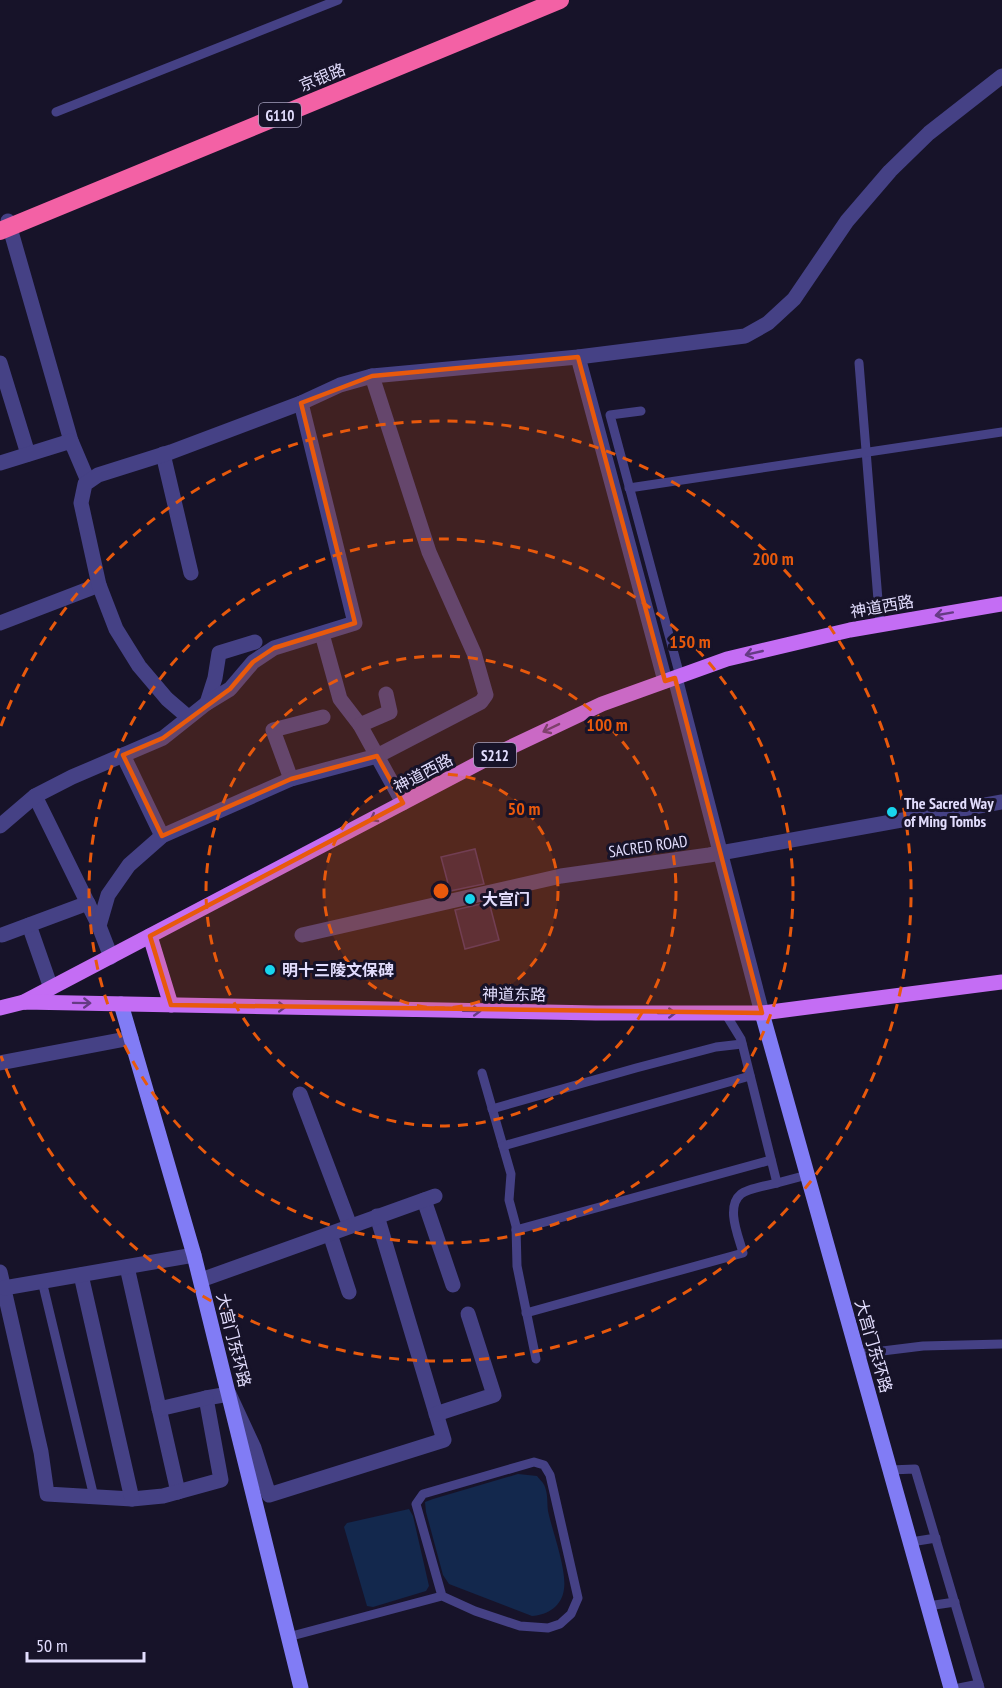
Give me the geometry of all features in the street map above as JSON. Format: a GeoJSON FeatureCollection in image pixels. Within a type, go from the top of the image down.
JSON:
{"type":"FeatureCollection","features":[{"type":"Feature","properties":{"kind":"highway","name":"京银路"},"geometry":{"type":"LineString","coordinates":[[4,226],[532,0]]}},
{"type":"Feature","properties":{"kind":"highway","name":"京银路"},"geometry":{"type":"LineString","coordinates":[[4,226],[560,0]]}},
{"type":"Feature","properties":{"kind":"main road","name":"神道西路"},"geometry":{"type":"LineString","coordinates":[[24,1002],[494,755],[602,704],[727,659],[850,630],[1002,604]]}},
{"type":"Feature","properties":{"kind":"main road"},"geometry":{"type":"LineString","coordinates":[[150,936],[165,968],[171,1005]]}},
{"type":"Feature","properties":{"kind":"main road","name":"神道东路"},"geometry":{"type":"LineString","coordinates":[[24,1002],[596,1013],[762,1013],[1002,982]]}},
{"type":"Feature","properties":{"kind":"main road","name":"S212"},"geometry":{"type":"LineString","coordinates":[[0,1008],[24,1002]]}},
{"type":"Feature","properties":{"kind":"street"},"geometry":{"type":"LineString","coordinates":[[188,717],[167,699],[139,666],[116,629],[99,585],[81,503],[85,483],[98,475],[164,454],[300,403],[340,385],[372,376],[578,357],[745,336],[768,323],[794,299],[847,221],[890,171],[929,133],[1002,76]]}},
{"type":"Feature","properties":{"kind":"street"},"geometry":{"type":"LineString","coordinates":[[4,226],[71,441],[88,482]]}},
{"type":"Feature","properties":{"kind":"street"},"geometry":{"type":"LineString","coordinates":[[578,357],[673,678],[762,1013]]}},
{"type":"Feature","properties":{"kind":"street"},"geometry":{"type":"LineString","coordinates":[[0,363],[28,454]]}},
{"type":"Feature","properties":{"kind":"street"},"geometry":{"type":"LineString","coordinates":[[99,926],[108,895],[129,865],[162,836],[291,779],[377,756],[481,702],[486,695],[474,653],[429,552],[372,376]]}},
{"type":"Feature","properties":{"kind":"street"},"geometry":{"type":"LineString","coordinates":[[0,826],[35,796],[72,777],[163,738],[207,703],[230,689],[253,662],[274,648],[356,623],[300,403]]}},
{"type":"Feature","properties":{"kind":"street"},"geometry":{"type":"LineString","coordinates":[[0,464],[71,441]]}},
{"type":"Feature","properties":{"kind":"street"},"geometry":{"type":"LineString","coordinates":[[164,454],[191,573]]}},
{"type":"Feature","properties":{"kind":"street"},"geometry":{"type":"LineString","coordinates":[[0,622],[99,585]]}},
{"type":"Feature","properties":{"kind":"street"},"geometry":{"type":"LineString","coordinates":[[322,634],[340,699],[360,725],[403,803]]}},
{"type":"Feature","properties":{"kind":"street"},"geometry":{"type":"LineString","coordinates":[[207,703],[215,678],[219,653],[255,642]]}},
{"type":"Feature","properties":{"kind":"street"},"geometry":{"type":"LineString","coordinates":[[360,725],[390,712],[386,694]]}},
{"type":"Feature","properties":{"kind":"street"},"geometry":{"type":"LineString","coordinates":[[291,779],[273,730],[323,717]]}},
{"type":"Feature","properties":{"kind":"street"},"geometry":{"type":"LineString","coordinates":[[123,755],[162,836]]}},
{"type":"Feature","properties":{"kind":"street"},"geometry":{"type":"LineString","coordinates":[[35,796],[99,926],[111,957]]}},
{"type":"Feature","properties":{"kind":"street","name":"SACRED ROAD"},"geometry":{"type":"LineString","coordinates":[[302,935],[561,876],[721,853],[1002,802]]}},
{"type":"Feature","properties":{"kind":"street"},"geometry":{"type":"LineString","coordinates":[[2,934],[88,903]]}},
{"type":"Feature","properties":{"kind":"street"},"geometry":{"type":"LineString","coordinates":[[29,925],[51,988]]}},
{"type":"Feature","properties":{"kind":"street","name":"大宫门东环路"},"geometry":{"type":"LineString","coordinates":[[121,1004],[201,1280],[301,1688]]}},
{"type":"Feature","properties":{"kind":"street","name":"大宫门东环路"},"geometry":{"type":"LineString","coordinates":[[762,1013],[951,1688]]}},
{"type":"Feature","properties":{"kind":"street"},"geometry":{"type":"LineString","coordinates":[[0,1063],[131,1038]]}},
{"type":"Feature","properties":{"kind":"street"},"geometry":{"type":"LineString","coordinates":[[300,1094],[350,1226]]}},
{"type":"Feature","properties":{"kind":"street"},"geometry":{"type":"LineString","coordinates":[[201,1280],[430,1198],[453,1285]]}},
{"type":"Feature","properties":{"kind":"street"},"geometry":{"type":"LineString","coordinates":[[159,1409],[229,1394],[254,1448],[269,1495],[444,1440],[377,1216]]}},
{"type":"Feature","properties":{"kind":"street"},"geometry":{"type":"LineString","coordinates":[[330,1234],[349,1292]]}},
{"type":"Feature","properties":{"kind":"street"},"geometry":{"type":"LineString","coordinates":[[4,1288],[194,1255]]}},
{"type":"Feature","properties":{"kind":"street"},"geometry":{"type":"LineString","coordinates":[[127,1267],[178,1492]]}},
{"type":"Feature","properties":{"kind":"street"},"geometry":{"type":"LineString","coordinates":[[0,1272],[41,1452],[47,1494],[132,1499],[163,1496],[222,1480],[206,1398]]}},
{"type":"Feature","properties":{"kind":"street"},"geometry":{"type":"LineString","coordinates":[[81,1275],[132,1499]]}},
{"type":"Feature","properties":{"kind":"street"},"geometry":{"type":"LineString","coordinates":[[436,1414],[494,1395],[468,1314]]}},
{"type":"Feature","properties":{"kind":"lane"},"geometry":{"type":"LineString","coordinates":[[56,112],[338,0]]}},
{"type":"Feature","properties":{"kind":"lane"},"geometry":{"type":"LineString","coordinates":[[859,363],[880,625]]}},
{"type":"Feature","properties":{"kind":"lane"},"geometry":{"type":"LineString","coordinates":[[641,411],[610,415],[630,488],[673,678]]}},
{"type":"Feature","properties":{"kind":"lane"},"geometry":{"type":"LineString","coordinates":[[630,488],[1002,432]]}},
{"type":"Feature","properties":{"kind":"lane"},"geometry":{"type":"LineString","coordinates":[[725,1013],[742,1044],[777,1183]]}},
{"type":"Feature","properties":{"kind":"lane"},"geometry":{"type":"LineString","coordinates":[[492,1109],[716,1047],[742,1044]]}},
{"type":"Feature","properties":{"kind":"lane"},"geometry":{"type":"LineString","coordinates":[[482,1073],[511,1174],[509,1200],[516,1230],[517,1266],[536,1359]]}},
{"type":"Feature","properties":{"kind":"lane"},"geometry":{"type":"LineString","coordinates":[[503,1146],[750,1076]]}},
{"type":"Feature","properties":{"kind":"lane"},"geometry":{"type":"LineString","coordinates":[[516,1230],[771,1160]]}},
{"type":"Feature","properties":{"kind":"lane"},"geometry":{"type":"LineString","coordinates":[[526,1313],[743,1253],[734,1218],[734,1204],[741,1194],[807,1175]]}},
{"type":"Feature","properties":{"kind":"lane"},"geometry":{"type":"LineString","coordinates":[[42,1281],[94,1497]]}},
{"type":"Feature","properties":{"kind":"lane"},"geometry":{"type":"LineString","coordinates":[[858,1354],[923,1346],[1002,1344]]}},
{"type":"Feature","properties":{"kind":"lane"},"geometry":{"type":"LineString","coordinates":[[288,1637],[442,1596],[475,1611],[520,1626],[548,1628],[560,1623],[571,1614],[578,1598],[550,1475],[544,1465],[534,1462],[423,1494],[416,1504],[442,1596]]}},
{"type":"Feature","properties":{"kind":"lane"},"geometry":{"type":"LineString","coordinates":[[890,1470],[915,1469],[980,1686],[959,1688]]}},
{"type":"Feature","properties":{"kind":"lane"},"geometry":{"type":"LineString","coordinates":[[911,1542],[936,1538]]}},
{"type":"Feature","properties":{"kind":"lane"},"geometry":{"type":"LineString","coordinates":[[928,1606],[955,1602]]}},
{"type":"Feature","properties":{"kind":"highlighted area"},"geometry":{"type":"Polygon","coordinates":[[[578,357],[665,681],[675,678],[762,1013],[171,1005],[150,936],[403,803],[377,756],[291,779],[162,836],[123,755],[163,738],[230,689],[253,662],[274,648],[355,623],[301,403],[372,376],[578,357]]]}},
{"type":"Feature","properties":{"kind":"water"},"geometry":{"type":"Polygon","coordinates":[[[518,1474],[537,1476],[544,1486],[564,1581],[563,1595],[557,1605],[549,1612],[532,1616],[449,1584],[443,1575],[425,1502],[518,1474]]]}},
{"type":"Feature","properties":{"kind":"water"},"geometry":{"type":"Polygon","coordinates":[[[409,1509],[413,1516],[429,1586],[426,1591],[373,1607],[367,1606],[344,1527],[347,1523],[409,1509]]]}},
{"type":"Feature","properties":{"kind":"building"},"geometry":{"type":"Polygon","coordinates":[[[475,849],[484,884],[450,891],[441,857],[475,849]]]}},
{"type":"Feature","properties":{"kind":"building"},"geometry":{"type":"Polygon","coordinates":[[[489,902],[499,940],[465,949],[455,910],[489,902]]]}},
{"type":"Feature","properties":{"kind":"place","name":"The Sacred Way of Ming Tombs"},"geometry":{"type":"Point","coordinates":[892,812]}},
{"type":"Feature","properties":{"kind":"place","name":"大宫门"},"geometry":{"type":"Point","coordinates":[470,899]}},
{"type":"Feature","properties":{"kind":"place","name":"明十三陵文保碑"},"geometry":{"type":"Point","coordinates":[270,970]}}]}
